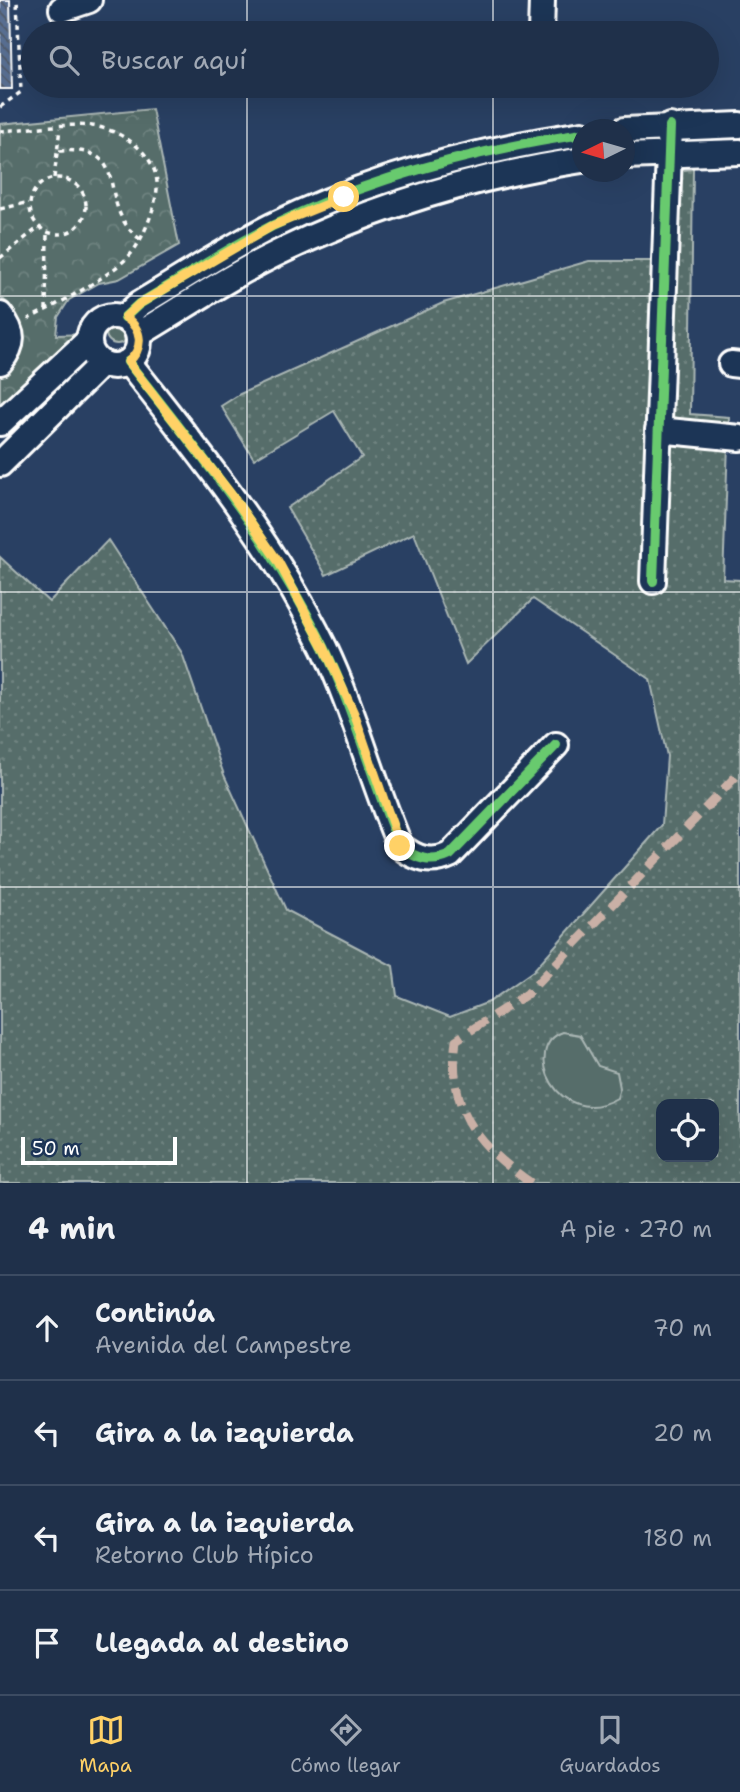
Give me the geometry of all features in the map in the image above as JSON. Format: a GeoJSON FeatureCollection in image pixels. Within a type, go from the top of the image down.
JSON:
{"type":"FeatureCollection","features":[{"type":"Feature","properties":{"kind":"street"},"geometry":{"type":"LineString","coordinates":[[62,9],[89,0]]}},
{"type":"Feature","properties":{"kind":"street"},"geometry":{"type":"LineString","coordinates":[[541,21],[542,0]]}},
{"type":"Feature","properties":{"kind":"street"},"geometry":{"type":"LineString","coordinates":[[635,129],[740,125]]}},
{"type":"Feature","properties":{"kind":"street"},"geometry":{"type":"LineString","coordinates":[[653,581],[670,126]]}},
{"type":"Feature","properties":{"kind":"street"},"geometry":{"type":"LineString","coordinates":[[132,326],[139,304],[272,226],[418,170],[481,152],[572,136]]}},
{"type":"Feature","properties":{"kind":"street"},"geometry":{"type":"LineString","coordinates":[[481,152],[487,177]]}},
{"type":"Feature","properties":{"kind":"street"},"geometry":{"type":"LineString","coordinates":[[635,155],[740,152]]}},
{"type":"Feature","properties":{"kind":"street"},"geometry":{"type":"LineString","coordinates":[[132,326],[280,252],[415,197],[487,177],[572,162]]}},
{"type":"Feature","properties":{"kind":"street"},"geometry":{"type":"LineString","coordinates":[[118,315],[132,326],[139,348],[128,362],[113,366],[93,355],[89,341],[91,330],[102,318],[118,315]]}},
{"type":"Feature","properties":{"kind":"street"},"geometry":{"type":"LineString","coordinates":[[0,362],[10,349],[12,336],[4,322]]}},
{"type":"Feature","properties":{"kind":"street"},"geometry":{"type":"LineString","coordinates":[[0,423],[89,341]]}},
{"type":"Feature","properties":{"kind":"street"},"geometry":{"type":"LineString","coordinates":[[0,464],[102,362]]}},
{"type":"Feature","properties":{"kind":"street"},"geometry":{"type":"LineString","coordinates":[[128,362],[231,494],[278,561],[324,647],[354,713],[400,846],[411,855],[426,860],[450,855],[556,745]]}},
{"type":"Feature","properties":{"kind":"street"},"geometry":{"type":"LineString","coordinates":[[658,430],[740,438]]}},
{"type":"Feature","properties":{"kind":"path"},"geometry":{"type":"LineString","coordinates":[[0,107],[21,92],[17,0]]}},
{"type":"Feature","properties":{"kind":"path"},"geometry":{"type":"LineString","coordinates":[[0,131],[92,126],[127,138],[145,156],[157,182],[148,225],[130,255],[115,268],[46,310],[4,322]]}},
{"type":"Feature","properties":{"kind":"path"},"geometry":{"type":"LineString","coordinates":[[54,179],[60,128]]}},
{"type":"Feature","properties":{"kind":"path"},"geometry":{"type":"LineString","coordinates":[[59,151],[84,149],[103,159],[110,173],[112,196],[120,214],[140,239]]}},
{"type":"Feature","properties":{"kind":"path"},"geometry":{"type":"LineString","coordinates":[[54,179],[63,179],[78,187],[86,204],[85,213],[75,229],[56,234],[39,227],[33,219],[30,202],[38,186],[54,179]]}},
{"type":"Feature","properties":{"kind":"path"},"geometry":{"type":"LineString","coordinates":[[0,209],[30,202]]}},
{"type":"Feature","properties":{"kind":"path"},"geometry":{"type":"LineString","coordinates":[[0,258],[39,227]]}},
{"type":"Feature","properties":{"kind":"path"},"geometry":{"type":"LineString","coordinates":[[46,310],[47,232]]}},
{"type":"Feature","properties":{"kind":"green space"},"geometry":{"type":"Polygon","coordinates":[[[152,109],[179,245],[119,279],[99,283],[69,300],[58,317],[56,335],[88,334],[0,417],[0,370],[19,326],[9,304],[0,297],[0,124],[152,109]]]}},
{"type":"Feature","properties":{"kind":"green space"},"geometry":{"type":"Polygon","coordinates":[[[693,169],[690,414],[729,417],[723,579],[740,580],[740,1183],[0,1183],[0,557],[49,602],[108,540],[182,653],[224,775],[286,910],[393,966],[397,996],[450,1017],[489,1002],[533,971],[662,825],[667,756],[650,679],[533,599],[466,664],[414,533],[326,575],[287,508],[362,457],[334,411],[254,459],[221,406],[240,394],[443,303],[589,261],[660,261],[657,173],[693,169]]]}},
{"type":"Feature","properties":{"kind":"green space"},"geometry":{"type":"Polygon","coordinates":[[[117,322],[125,325],[128,333],[125,341],[117,344],[109,341],[106,333],[109,325],[117,322]]]}},
{"type":"Feature","properties":{"kind":"green space"},"geometry":{"type":"Polygon","coordinates":[[[563,1032],[580,1035],[598,1066],[617,1072],[620,1088],[617,1098],[596,1106],[578,1104],[563,1096],[552,1083],[546,1068],[545,1053],[551,1041],[563,1032]]]}},
{"type":"Feature","properties":{"kind":"building"},"geometry":{"type":"Polygon","coordinates":[[[0,0],[10,0],[12,89],[0,89],[0,0]]]}},
{"type":"Feature","properties":{"kind":"marked path"},"geometry":{"type":"LineString","coordinates":[[531,1183],[495,1154],[470,1123],[456,1086],[456,1040],[527,994],[740,772]]}},
{"type":"Feature","properties":{"kind":"cycle path"},"geometry":{"type":"LineString","coordinates":[[653,581],[670,126]]}},
{"type":"Feature","properties":{"kind":"cycle path"},"geometry":{"type":"LineString","coordinates":[[125,317],[139,304],[238,244],[309,209],[385,180],[463,157],[572,136]]}},
{"type":"Feature","properties":{"kind":"cycle path"},"geometry":{"type":"LineString","coordinates":[[128,362],[258,534],[303,608],[335,672],[400,846],[424,859],[450,855],[556,745]]}},
{"type":"Feature","properties":{"kind":"route"},"geometry":{"type":"LineString","coordinates":[[344,197],[272,226],[139,304],[125,317],[133,323],[140,339],[135,356],[128,362],[231,494],[278,561],[324,647],[354,713],[400,846]]}}]}
